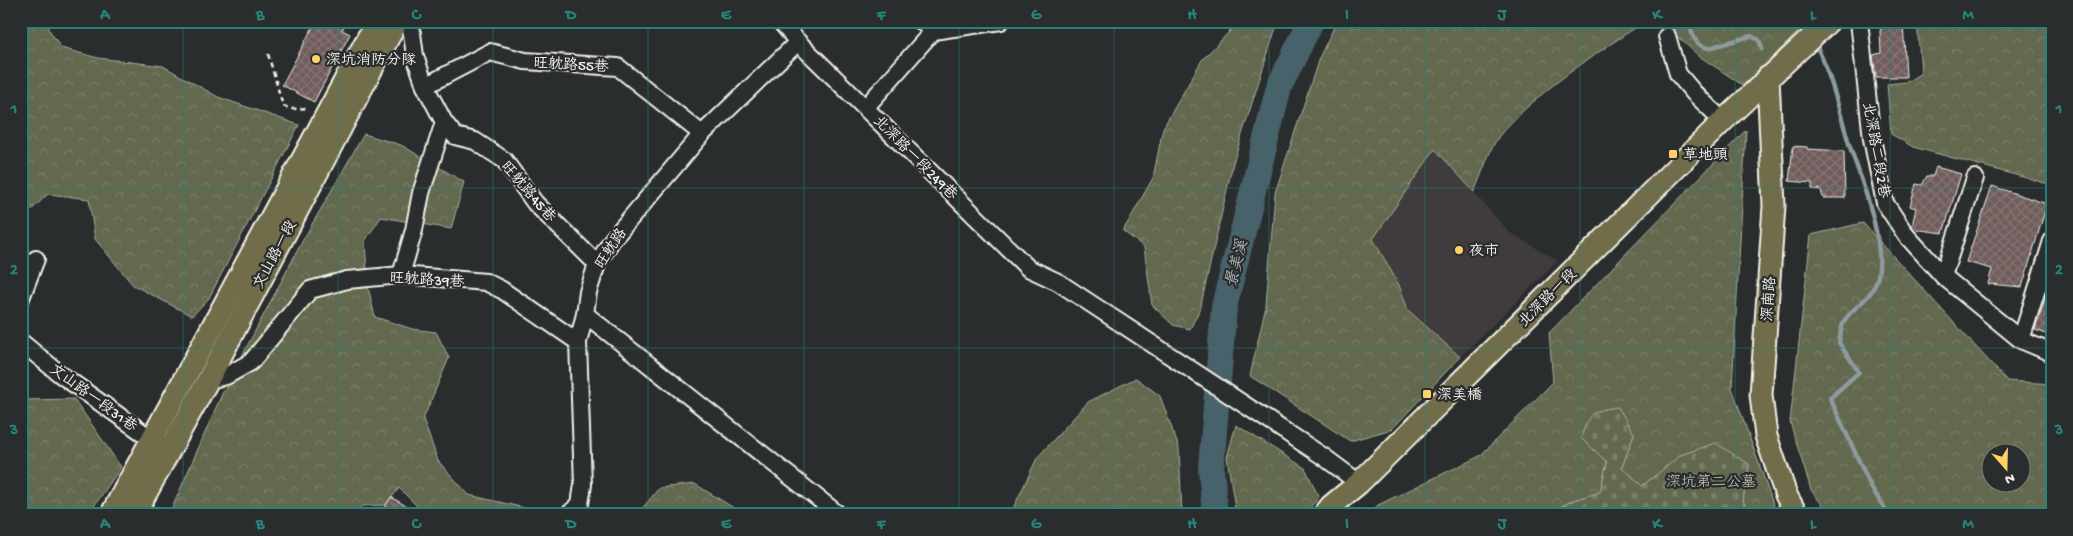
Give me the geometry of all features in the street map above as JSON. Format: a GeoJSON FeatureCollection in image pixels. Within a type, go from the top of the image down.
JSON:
{"type":"FeatureCollection","features":[{"type":"Feature","properties":{"kind":"main road","name":"文山路一段"},"geometry":{"type":"LineString","coordinates":[[141,481],[161,445],[328,109],[376,21]]}},
{"type":"Feature","properties":{"kind":"main road","name":"文山路一段"},"geometry":{"type":"LineString","coordinates":[[161,445],[208,380],[397,21]]}},
{"type":"Feature","properties":{"kind":"main road","name":"北深路一段"},"geometry":{"type":"LineString","coordinates":[[1324,515],[1331,506],[1359,483],[1723,121],[1829,21]]}},
{"type":"Feature","properties":{"kind":"main road","name":"深南路"},"geometry":{"type":"LineString","coordinates":[[1768,77],[1774,206],[1761,395],[1766,436],[1786,495],[1798,515]]}},
{"type":"Feature","properties":{"kind":"main road"},"geometry":{"type":"LineString","coordinates":[[111,515],[141,481]]}},
{"type":"Feature","properties":{"kind":"main road"},"geometry":{"type":"LineString","coordinates":[[134,515],[141,481]]}},
{"type":"Feature","properties":{"kind":"street","name":"旺躭路45巷"},"geometry":{"type":"LineString","coordinates":[[407,21],[412,33],[415,56],[426,86],[444,122],[455,136],[475,141],[504,160],[535,202],[597,264]]}},
{"type":"Feature","properties":{"kind":"street","name":"北深路一段249巷"},"geometry":{"type":"LineString","coordinates":[[780,21],[798,42],[1028,268],[1058,282],[1324,457],[1359,483]]}},
{"type":"Feature","properties":{"kind":"street"},"geometry":{"type":"LineString","coordinates":[[866,107],[932,25],[1001,21]]}},
{"type":"Feature","properties":{"kind":"street","name":"北深路二段2巷"},"geometry":{"type":"LineString","coordinates":[[1859,21],[1872,139],[1885,203],[1906,235],[1944,276],[2021,340],[2052,352]]}},
{"type":"Feature","properties":{"kind":"street"},"geometry":{"type":"LineString","coordinates":[[1666,36],[1678,74],[1694,93],[1723,121]]}},
{"type":"Feature","properties":{"kind":"street","name":"旺躭路"},"geometry":{"type":"LineString","coordinates":[[568,515],[580,504],[583,485],[578,342],[588,292],[597,264],[612,240],[702,134],[798,42]]}},
{"type":"Feature","properties":{"kind":"street","name":"旺躭路55巷"},"geometry":{"type":"LineString","coordinates":[[426,86],[490,52],[525,61],[618,66],[702,134]]}},
{"type":"Feature","properties":{"kind":"street"},"geometry":{"type":"LineString","coordinates":[[401,275],[414,230],[421,193],[444,122]]}},
{"type":"Feature","properties":{"kind":"street"},"geometry":{"type":"LineString","coordinates":[[1944,276],[1975,178]]}},
{"type":"Feature","properties":{"kind":"street"},"geometry":{"type":"LineString","coordinates":[[2021,340],[2052,241]]}},
{"type":"Feature","properties":{"kind":"street"},"geometry":{"type":"LineString","coordinates":[[21,298],[36,259]]}},
{"type":"Feature","properties":{"kind":"street","name":"旺躭路39巷"},"geometry":{"type":"LineString","coordinates":[[208,380],[226,376],[251,362],[310,290],[347,280],[401,275],[486,282],[502,290],[578,342]]}},
{"type":"Feature","properties":{"kind":"street"},"geometry":{"type":"LineString","coordinates":[[585,314],[839,515]]}},
{"type":"Feature","properties":{"kind":"street","name":"文山路一段31巷"},"geometry":{"type":"LineString","coordinates":[[21,342],[60,374],[161,445]]}},
{"type":"Feature","properties":{"kind":"path"},"geometry":{"type":"LineString","coordinates":[[268,54],[283,106],[292,109],[328,109]]}},
{"type":"Feature","properties":{"kind":"shaded area","name":"夜市"},"geometry":{"type":"Polygon","coordinates":[[[1435,149],[1509,232],[1558,261],[1460,357],[1407,310],[1399,285],[1373,239],[1435,149]]]}},
{"type":"Feature","properties":{"kind":"green space"},"geometry":{"type":"Polygon","coordinates":[[[21,21],[57,21],[48,28],[61,48],[98,58],[163,66],[218,97],[299,125],[209,298],[192,316],[133,285],[95,239],[89,199],[48,194],[21,220],[21,21]]]}},
{"type":"Feature","properties":{"kind":"green space"},"geometry":{"type":"Polygon","coordinates":[[[1231,21],[1278,21],[1233,163],[1200,309],[1190,329],[1173,325],[1152,305],[1144,247],[1123,231],[1153,178],[1163,128],[1202,60],[1231,30],[1231,21]]]}},
{"type":"Feature","properties":{"kind":"green space"},"geometry":{"type":"Polygon","coordinates":[[[1337,21],[1646,21],[1549,88],[1514,120],[1496,141],[1474,192],[1435,149],[1373,239],[1399,285],[1408,310],[1460,357],[1392,429],[1350,441],[1250,376],[1266,305],[1275,193],[1319,58],[1337,21]]]}},
{"type":"Feature","properties":{"kind":"green space"},"geometry":{"type":"Polygon","coordinates":[[[1660,21],[1809,21],[1744,86],[1699,56],[1660,21]]]}},
{"type":"Feature","properties":{"kind":"green space"},"geometry":{"type":"Polygon","coordinates":[[[1917,21],[2052,21],[2052,185],[1913,147],[1891,134],[1887,84],[1907,82],[1921,73],[1917,21]]]}},
{"type":"Feature","properties":{"kind":"green space"},"geometry":{"type":"Polygon","coordinates":[[[1746,130],[1732,388],[1777,515],[1748,515],[1743,500],[1749,464],[1656,475],[1642,486],[1622,467],[1634,434],[1607,462],[1600,492],[1574,500],[1543,515],[1369,515],[1378,505],[1480,456],[1553,382],[1549,333],[1746,130]]]}},
{"type":"Feature","properties":{"kind":"green space"},"geometry":{"type":"Polygon","coordinates":[[[364,134],[401,145],[464,182],[451,229],[381,217],[365,241],[368,287],[375,317],[412,329],[436,332],[449,358],[423,419],[438,461],[469,495],[529,509],[532,515],[426,515],[399,488],[386,505],[362,506],[356,515],[169,515],[222,394],[303,240],[364,134]]]}},
{"type":"Feature","properties":{"kind":"green space"},"geometry":{"type":"Polygon","coordinates":[[[1863,223],[2007,381],[2052,384],[2052,515],[1830,515],[1811,490],[1790,422],[1811,235],[1863,223]]]}},
{"type":"Feature","properties":{"kind":"green space"},"geometry":{"type":"Polygon","coordinates":[[[1136,378],[1160,396],[1179,448],[1182,515],[1010,515],[1037,458],[1088,402],[1136,378]]]}},
{"type":"Feature","properties":{"kind":"green space"},"geometry":{"type":"Polygon","coordinates":[[[74,399],[121,467],[88,515],[21,515],[21,400],[74,399]]]}},
{"type":"Feature","properties":{"kind":"green space","name":"深坑第二公墓"},"geometry":{"type":"Polygon","coordinates":[[[1618,407],[1634,434],[1622,467],[1642,486],[1681,455],[1715,443],[1749,464],[1743,500],[1748,515],[1543,515],[1574,500],[1600,492],[1607,462],[1581,438],[1586,423],[1592,414],[1618,407]]]}},
{"type":"Feature","properties":{"kind":"green space"},"geometry":{"type":"Polygon","coordinates":[[[1236,425],[1305,468],[1319,497],[1304,515],[1236,515],[1227,457],[1236,425]]]}},
{"type":"Feature","properties":{"kind":"green space"},"geometry":{"type":"Polygon","coordinates":[[[695,484],[737,510],[741,515],[637,515],[659,488],[695,484]]]}},
{"type":"Feature","properties":{"kind":"building","name":"深坑消防分隊"},"geometry":{"type":"Polygon","coordinates":[[[316,21],[347,21],[342,30],[350,34],[314,102],[282,85],[316,21]]]}},
{"type":"Feature","properties":{"kind":"building"},"geometry":{"type":"Polygon","coordinates":[[[1884,21],[1903,21],[1906,77],[1876,77],[1873,55],[1881,53],[1880,31],[1884,21]]]}},
{"type":"Feature","properties":{"kind":"building"},"geometry":{"type":"Polygon","coordinates":[[[1793,146],[1807,147],[1807,149],[1844,151],[1845,198],[1823,198],[1821,190],[1812,189],[1812,183],[1789,181],[1793,146]]]}},
{"type":"Feature","properties":{"kind":"building"},"geometry":{"type":"Polygon","coordinates":[[[1936,167],[1961,174],[1943,233],[1914,229],[1912,226],[1916,208],[1910,206],[1916,184],[1922,185],[1927,176],[1933,176],[1936,167]]]}},
{"type":"Feature","properties":{"kind":"building"},"geometry":{"type":"Polygon","coordinates":[[[1992,186],[2047,204],[2022,287],[1988,284],[1992,269],[1966,262],[1992,186]]]}},
{"type":"Feature","properties":{"kind":"building"},"geometry":{"type":"Polygon","coordinates":[[[2050,282],[2052,282],[2052,336],[2035,330],[2050,282]]]}},
{"type":"Feature","properties":{"kind":"building"},"geometry":{"type":"Polygon","coordinates":[[[391,497],[421,515],[380,515],[391,497]]]}},
{"type":"Feature","properties":{"kind":"waterway","name":"景美溪"},"geometry":{"type":"LineString","coordinates":[[1215,515],[1211,468],[1224,307],[1279,87],[1311,21]]}},
{"type":"Feature","properties":{"kind":"waterway"},"geometry":{"type":"LineString","coordinates":[[1689,21],[1694,39],[1704,47],[1709,48],[1751,36],[1759,40],[1762,49]]}},
{"type":"Feature","properties":{"kind":"waterway"},"geometry":{"type":"LineString","coordinates":[[1800,21],[1806,23]]}},
{"type":"Feature","properties":{"kind":"waterway"},"geometry":{"type":"LineString","coordinates":[[1818,49],[1832,85],[1866,193],[1875,228],[1879,261],[1876,284],[1868,296],[1848,315],[1842,326],[1839,343],[1859,372],[1830,398],[1871,487],[1889,515]]}},
{"type":"Feature","properties":{"kind":"place","name":"深坑消防分隊"},"geometry":{"type":"Point","coordinates":[316,59]}},
{"type":"Feature","properties":{"kind":"place","name":"草地頭"},"geometry":{"type":"Point","coordinates":[1673,154]}},
{"type":"Feature","properties":{"kind":"place","name":"夜市"},"geometry":{"type":"Point","coordinates":[1459,250]}},
{"type":"Feature","properties":{"kind":"place","name":"深美橋"},"geometry":{"type":"Point","coordinates":[1427,394]}}]}
